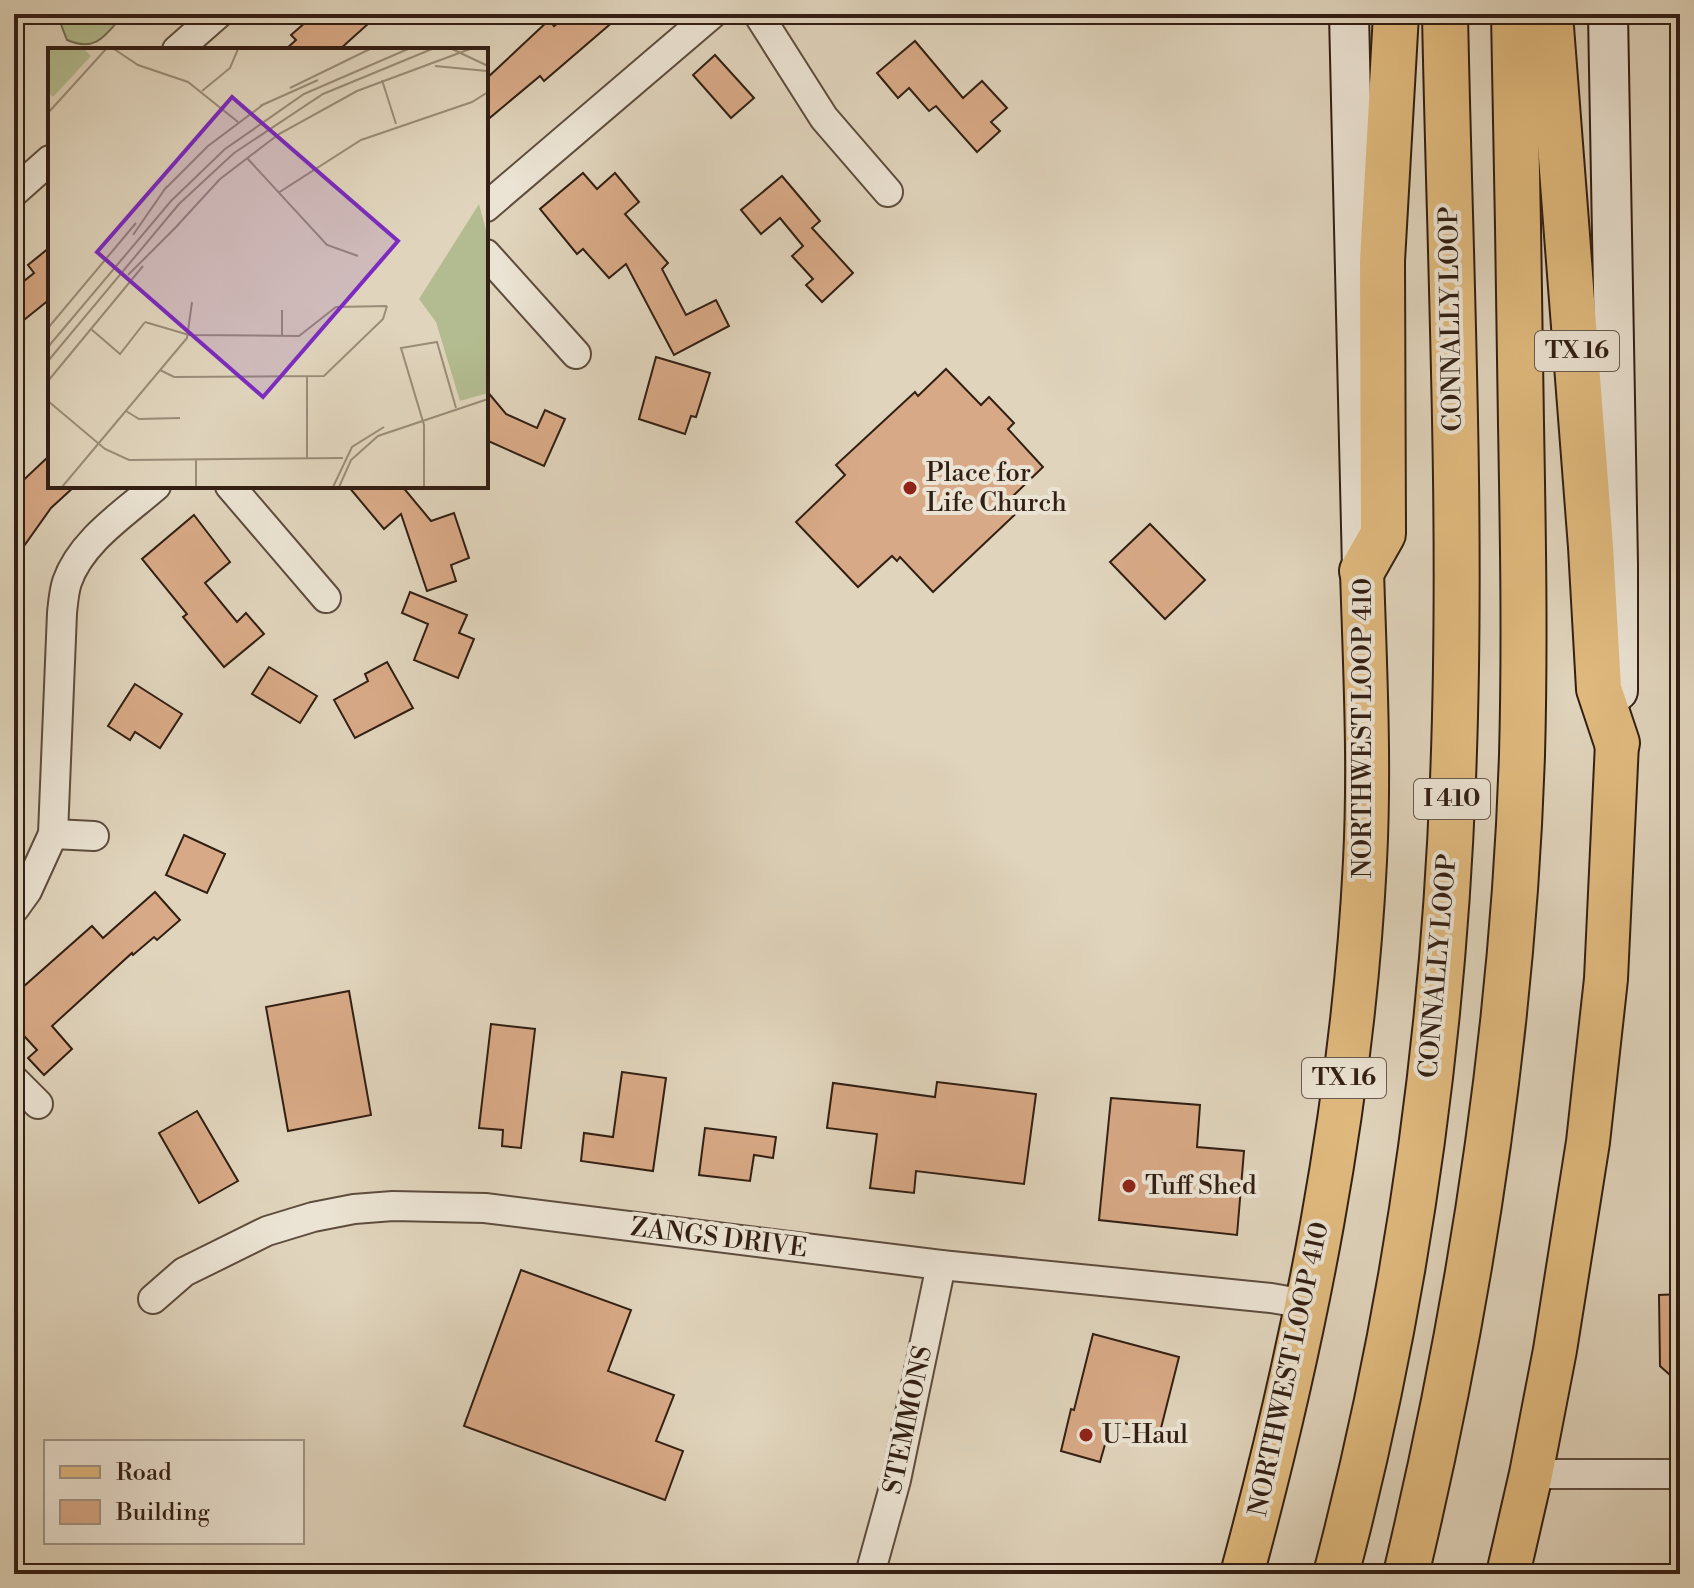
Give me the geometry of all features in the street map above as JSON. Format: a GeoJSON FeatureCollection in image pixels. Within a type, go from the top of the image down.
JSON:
{"type":"FeatureCollection","features":[{"type":"Feature","properties":{"kind":"highway"},"geometry":{"type":"LineString","coordinates":[[1362,571],[1383,534],[1382,261],[1396,14]]}},
{"type":"Feature","properties":{"kind":"highway","name":"CONNALLY LOOP"},"geometry":{"type":"LineString","coordinates":[[1336,1574],[1372,1420],[1401,1272],[1428,1081],[1449,862],[1456,601],[1445,14]]}},
{"type":"Feature","properties":{"kind":"highway","name":"I 410"},"geometry":{"type":"LineString","coordinates":[[1406,1574],[1443,1410],[1473,1249],[1498,1071],[1514,894],[1522,757],[1524,593],[1514,14]]}},
{"type":"Feature","properties":{"kind":"highway","name":"TX 16"},"geometry":{"type":"LineString","coordinates":[[1550,14],[1599,689],[1617,743]]}},
{"type":"Feature","properties":{"kind":"main road","name":"NORTHWEST LOOP 410"},"geometry":{"type":"LineString","coordinates":[[1242,1574],[1285,1407],[1332,1169],[1352,1010],[1364,875],[1368,731],[1349,14]]}},
{"type":"Feature","properties":{"kind":"main road"},"geometry":{"type":"LineString","coordinates":[[1608,14],[1618,564],[1617,743]]}},
{"type":"Feature","properties":{"kind":"main road","name":"TX 16"},"geometry":{"type":"LineString","coordinates":[[1508,1574],[1531,1474],[1567,1283],[1593,1102],[1608,944],[1617,743]]}},
{"type":"Feature","properties":{"kind":"street"},"geometry":{"type":"LineString","coordinates":[[179,48],[218,14]]}},
{"type":"Feature","properties":{"kind":"street"},"geometry":{"type":"LineString","coordinates":[[488,205],[712,14]]}},
{"type":"Feature","properties":{"kind":"street"},"geometry":{"type":"LineString","coordinates":[[758,14],[824,118],[888,192]]}},
{"type":"Feature","properties":{"kind":"street"},"geometry":{"type":"LineString","coordinates":[[14,192],[48,162]]}},
{"type":"Feature","properties":{"kind":"street"},"geometry":{"type":"LineString","coordinates":[[488,256],[576,354]]}},
{"type":"Feature","properties":{"kind":"street"},"geometry":{"type":"LineString","coordinates":[[14,909],[27,891],[53,834],[62,613],[67,582],[77,562],[95,540],[154,488]]}},
{"type":"Feature","properties":{"kind":"street"},"geometry":{"type":"LineString","coordinates":[[232,488],[326,598]]}},
{"type":"Feature","properties":{"kind":"street"},"geometry":{"type":"LineString","coordinates":[[53,834],[94,836]]}},
{"type":"Feature","properties":{"kind":"street"},"geometry":{"type":"LineString","coordinates":[[14,1080],[38,1104]]}},
{"type":"Feature","properties":{"kind":"street","name":"ZANGS DRIVE"},"geometry":{"type":"LineString","coordinates":[[153,1299],[184,1272],[267,1231],[340,1211],[393,1206],[494,1209],[941,1265],[1306,1304]]}},
{"type":"Feature","properties":{"kind":"street","name":"STEMMONS"},"geometry":{"type":"LineString","coordinates":[[870,1574],[896,1480],[941,1265]]}},
{"type":"Feature","properties":{"kind":"street"},"geometry":{"type":"LineString","coordinates":[[1531,1474],[1680,1474]]}},
{"type":"Feature","properties":{"kind":"green space"},"geometry":{"type":"Polygon","coordinates":[[[57,14],[124,14],[100,39],[86,44],[67,40],[57,14]]]}},
{"type":"Feature","properties":{"kind":"building"},"geometry":{"type":"Polygon","coordinates":[[[315,14],[379,14],[341,48],[287,48],[296,40],[291,35],[315,14]]]}},
{"type":"Feature","properties":{"kind":"building"},"geometry":{"type":"Polygon","coordinates":[[[569,14],[622,14],[544,81],[540,76],[488,119],[488,77],[549,20],[554,26],[569,14]]]}},
{"type":"Feature","properties":{"kind":"building"},"geometry":{"type":"Polygon","coordinates":[[[915,41],[963,98],[982,81],[1007,108],[991,122],[1000,131],[977,152],[936,106],[929,111],[909,88],[898,98],[877,73],[915,41]]]}},
{"type":"Feature","properties":{"kind":"building"},"geometry":{"type":"Polygon","coordinates":[[[715,55],[754,98],[731,118],[693,75],[715,55]]]}},
{"type":"Feature","properties":{"kind":"building"},"geometry":{"type":"Polygon","coordinates":[[[583,173],[597,189],[615,173],[639,202],[625,214],[668,263],[662,269],[686,315],[716,300],[729,326],[674,355],[626,264],[609,278],[583,249],[577,254],[540,209],[583,173]]]}},
{"type":"Feature","properties":{"kind":"building"},"geometry":{"type":"Polygon","coordinates":[[[782,176],[820,221],[812,228],[853,273],[822,302],[806,285],[813,279],[792,256],[803,246],[780,218],[761,234],[741,210],[782,176]]]}},
{"type":"Feature","properties":{"kind":"building"},"geometry":{"type":"Polygon","coordinates":[[[48,249],[48,301],[14,328],[14,289],[34,273],[28,265],[48,249]]]}},
{"type":"Feature","properties":{"kind":"building"},"geometry":{"type":"Polygon","coordinates":[[[656,357],[710,373],[696,417],[691,416],[685,434],[639,419],[656,357]]]}},
{"type":"Feature","properties":{"kind":"building"},"geometry":{"type":"Polygon","coordinates":[[[946,369],[981,405],[989,397],[1014,423],[1008,429],[1043,467],[1014,495],[1024,506],[933,592],[900,557],[897,561],[892,556],[858,587],[796,522],[845,475],[836,465],[915,392],[918,396],[946,369]]]}},
{"type":"Feature","properties":{"kind":"building"},"geometry":{"type":"Polygon","coordinates":[[[488,392],[506,414],[537,428],[545,410],[565,419],[544,466],[488,441],[488,392]]]}},
{"type":"Feature","properties":{"kind":"building"},"geometry":{"type":"Polygon","coordinates":[[[48,457],[48,488],[73,488],[51,508],[14,560],[14,489],[48,457]]]}},
{"type":"Feature","properties":{"kind":"building"},"geometry":{"type":"Polygon","coordinates":[[[350,488],[404,488],[431,521],[454,513],[469,558],[451,565],[456,581],[427,591],[401,514],[384,529],[350,488]]]}},
{"type":"Feature","properties":{"kind":"building"},"geometry":{"type":"Polygon","coordinates":[[[194,515],[230,562],[205,583],[237,622],[246,613],[264,634],[224,667],[183,617],[187,614],[142,559],[194,515]]]}},
{"type":"Feature","properties":{"kind":"building"},"geometry":{"type":"Polygon","coordinates":[[[1150,524],[1205,580],[1165,619],[1110,562],[1150,524]]]}},
{"type":"Feature","properties":{"kind":"building"},"geometry":{"type":"Polygon","coordinates":[[[410,592],[467,615],[459,633],[474,639],[458,678],[414,660],[428,624],[402,613],[410,592]]]}},
{"type":"Feature","properties":{"kind":"building"},"geometry":{"type":"Polygon","coordinates":[[[387,662],[413,708],[355,738],[334,700],[368,681],[365,674],[387,662]]]}},
{"type":"Feature","properties":{"kind":"building"},"geometry":{"type":"Polygon","coordinates":[[[269,667],[317,696],[300,723],[252,694],[269,667]]]}},
{"type":"Feature","properties":{"kind":"building"},"geometry":{"type":"Polygon","coordinates":[[[135,684],[182,714],[160,748],[135,732],[130,740],[108,726],[135,684]]]}},
{"type":"Feature","properties":{"kind":"building"},"geometry":{"type":"Polygon","coordinates":[[[184,835],[225,854],[207,893],[166,875],[184,835]]]}},
{"type":"Feature","properties":{"kind":"building"},"geometry":{"type":"Polygon","coordinates":[[[155,892],[180,920],[157,940],[154,937],[132,953],[52,1026],[72,1049],[44,1075],[28,1058],[37,1050],[14,1025],[14,995],[92,926],[103,938],[155,892]]]}},
{"type":"Feature","properties":{"kind":"building"},"geometry":{"type":"Polygon","coordinates":[[[349,991],[371,1115],[288,1131],[266,1007],[349,991]]]}},
{"type":"Feature","properties":{"kind":"building"},"geometry":{"type":"Polygon","coordinates":[[[491,1024],[535,1029],[521,1148],[502,1146],[503,1130],[479,1128],[491,1024]]]}},
{"type":"Feature","properties":{"kind":"building"},"geometry":{"type":"Polygon","coordinates":[[[622,1072],[666,1078],[653,1171],[581,1161],[584,1133],[613,1137],[622,1072]]]}},
{"type":"Feature","properties":{"kind":"building"},"geometry":{"type":"Polygon","coordinates":[[[937,1082],[1036,1094],[1024,1184],[916,1171],[914,1193],[870,1188],[877,1134],[827,1128],[833,1083],[935,1097],[937,1082]]]}},
{"type":"Feature","properties":{"kind":"building"},"geometry":{"type":"Polygon","coordinates":[[[1111,1098],[1200,1105],[1197,1147],[1244,1151],[1237,1235],[1099,1220],[1111,1098]]]}},
{"type":"Feature","properties":{"kind":"building"},"geometry":{"type":"Polygon","coordinates":[[[197,1111],[238,1181],[199,1203],[159,1133],[197,1111]]]}},
{"type":"Feature","properties":{"kind":"building"},"geometry":{"type":"Polygon","coordinates":[[[705,1128],[776,1137],[773,1158],[754,1155],[750,1181],[699,1175],[705,1128]]]}},
{"type":"Feature","properties":{"kind":"building"},"geometry":{"type":"Polygon","coordinates":[[[521,1270],[631,1310],[608,1371],[674,1395],[656,1441],[683,1451],[665,1500],[464,1426],[521,1270]]]}},
{"type":"Feature","properties":{"kind":"building"},"geometry":{"type":"Polygon","coordinates":[[[1680,1294],[1680,1384],[1660,1366],[1659,1295],[1680,1294]]]}},
{"type":"Feature","properties":{"kind":"building"},"geometry":{"type":"Polygon","coordinates":[[[1093,1334],[1179,1357],[1160,1432],[1112,1420],[1100,1462],[1061,1451],[1093,1334]]]}},
{"type":"Feature","properties":{"kind":"place","name":"Place for Life Church"},"geometry":{"type":"Point","coordinates":[910,488]}},
{"type":"Feature","properties":{"kind":"place","name":"Tuff Shed"},"geometry":{"type":"Point","coordinates":[1129,1186]}},
{"type":"Feature","properties":{"kind":"place","name":"U-Haul"},"geometry":{"type":"Point","coordinates":[1086,1435]}}]}
